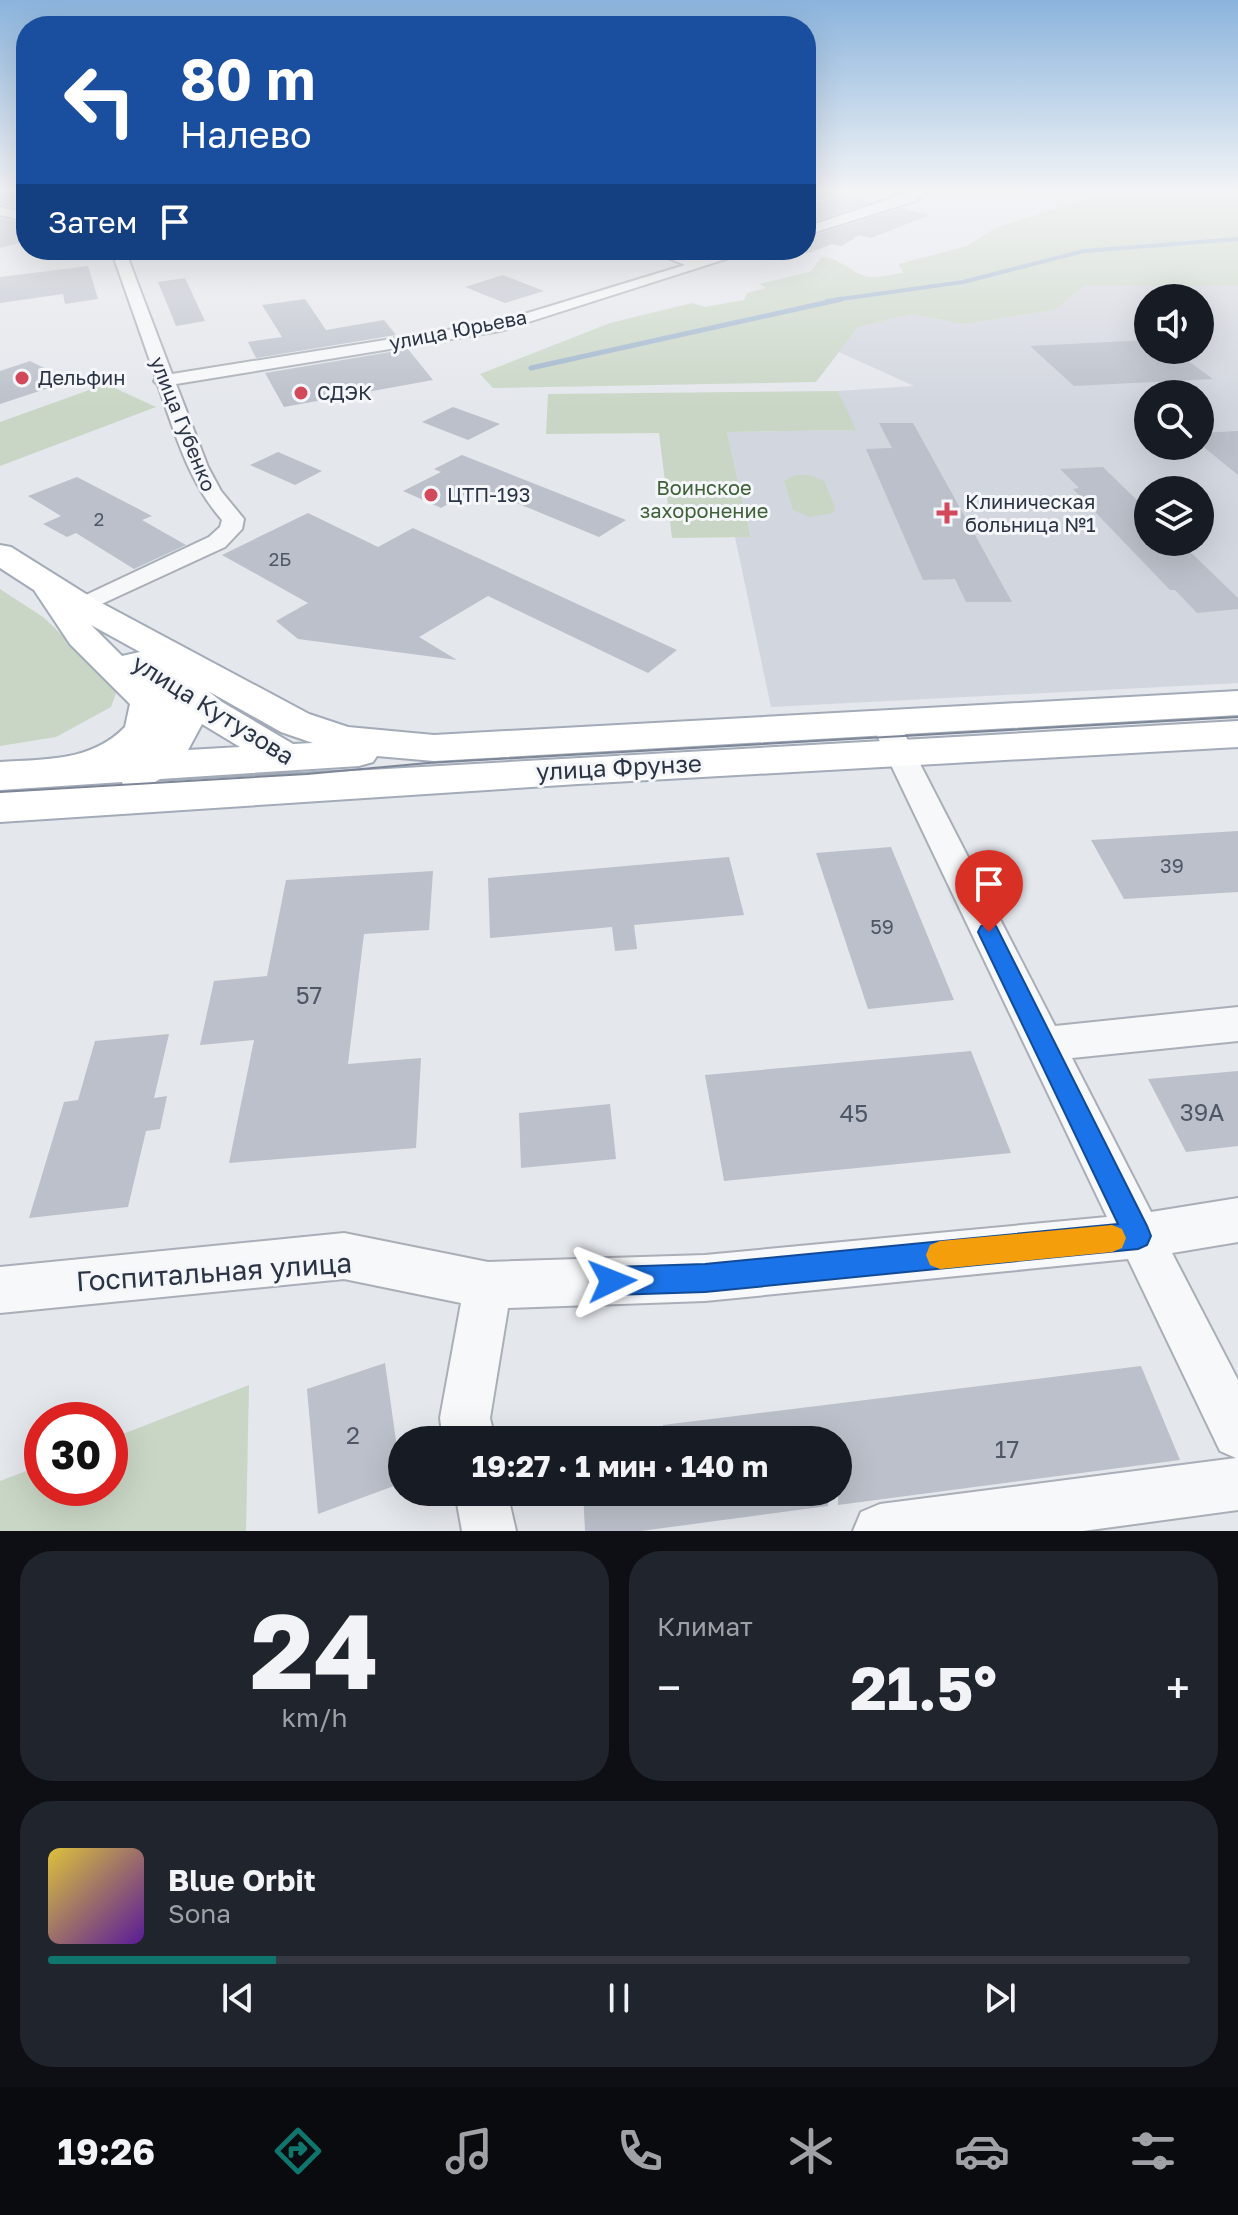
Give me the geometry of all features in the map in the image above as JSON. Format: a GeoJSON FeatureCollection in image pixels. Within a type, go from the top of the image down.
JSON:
{"type":"FeatureCollection","features":[{"type":"Feature","properties":{"kind":"main road","name":"улица Кутузова"},"geometry":{"type":"LineString","coordinates":[[0,554],[62,594],[256,700]]}},
{"type":"Feature","properties":{"kind":"main road","name":"улица Кутузова"},"geometry":{"type":"LineString","coordinates":[[62,594],[82,624],[190,698],[286,758],[339,778],[392,783]]}},
{"type":"Feature","properties":{"kind":"main road"},"geometry":{"type":"LineString","coordinates":[[53,788],[110,760],[144,731],[150,711],[149,701],[82,637],[62,594]]}},
{"type":"Feature","properties":{"kind":"main road"},"geometry":{"type":"LineString","coordinates":[[53,788],[82,799],[133,779],[166,753],[187,720],[191,680],[152,645]]}},
{"type":"Feature","properties":{"kind":"main road","name":"улица Фрунзе"},"geometry":{"type":"LineString","coordinates":[[256,700],[295,723],[345,740],[434,748]]}},
{"type":"Feature","properties":{"kind":"main road","name":"улица Фрунзе"},"geometry":{"type":"LineString","coordinates":[[0,776],[53,788],[392,783],[1238,703]]}},
{"type":"Feature","properties":{"kind":"main road","name":"улица Фрунзе"},"geometry":{"type":"LineString","coordinates":[[150,767],[434,748],[892,737],[1238,734]]}},
{"type":"Feature","properties":{"kind":"main road","name":"улица Фрунзе"},"geometry":{"type":"LineString","coordinates":[[0,807],[53,788]]}},
{"type":"Feature","properties":{"kind":"street","name":"улица Губенко"},"geometry":{"type":"LineString","coordinates":[[62,594],[217,542],[231,529],[233,519],[211,497],[119,262]]}},
{"type":"Feature","properties":{"kind":"street"},"geometry":{"type":"LineString","coordinates":[[693,262],[700,265]]}},
{"type":"Feature","properties":{"kind":"street","name":"улица Юрьева"},"geometry":{"type":"LineString","coordinates":[[163,381],[500,326],[708,262]]}},
{"type":"Feature","properties":{"kind":"street"},"geometry":{"type":"LineString","coordinates":[[892,737],[1238,1433]]}},
{"type":"Feature","properties":{"kind":"street"},"geometry":{"type":"LineString","coordinates":[[1043,1044],[1238,1024]]}},
{"type":"Feature","properties":{"kind":"street","name":"Госпитальная улица"},"geometry":{"type":"LineString","coordinates":[[0,1290],[344,1256],[488,1285],[705,1278],[1138,1236],[1238,1220]]}},
{"type":"Feature","properties":{"kind":"street"},"geometry":{"type":"LineString","coordinates":[[466,1426],[465,1418],[488,1285]]}},
{"type":"Feature","properties":{"kind":"street"},"geometry":{"type":"LineString","coordinates":[[880,1531],[1238,1484]]}},
{"type":"Feature","properties":{"kind":"street"},"geometry":{"type":"LineString","coordinates":[[484,1506],[489,1531]]}},
{"type":"Feature","properties":{"kind":"shaded area","name":"Клиническая больница №1"},"geometry":{"type":"Polygon","coordinates":[[[1085,286],[1134,286],[1134,364],[1214,364],[1214,286],[1238,286],[1238,683],[771,707],[735,537],[751,536],[727,432],[855,430],[838,391],[914,386],[839,352],[858,327],[912,314],[962,324],[1055,310],[1085,286]]]}},
{"type":"Feature","properties":{"kind":"green space"},"geometry":{"type":"Polygon","coordinates":[[[818,262],[840,262],[870,277],[903,273],[899,264],[905,262],[1238,262],[1238,286],[1085,286],[1055,310],[962,324],[912,314],[858,327],[816,382],[493,388],[480,374],[610,323],[692,303],[705,307],[744,300],[747,293],[766,288],[759,284],[810,272],[818,262]]]}},
{"type":"Feature","properties":{"kind":"green space"},"geometry":{"type":"Polygon","coordinates":[[[106,384],[156,407],[0,466],[0,422],[106,384]]]}},
{"type":"Feature","properties":{"kind":"green space","name":"Воинское захоронение"},"geometry":{"type":"Polygon","coordinates":[[[838,391],[856,430],[727,432],[751,537],[672,538],[659,433],[546,434],[548,394],[838,391]]]}},
{"type":"Feature","properties":{"kind":"green space"},"geometry":{"type":"Polygon","coordinates":[[[795,475],[809,475],[824,481],[835,507],[833,513],[809,517],[793,510],[784,481],[795,475]]]}},
{"type":"Feature","properties":{"kind":"green space"},"geometry":{"type":"Polygon","coordinates":[[[0,589],[43,617],[118,688],[111,707],[56,737],[0,746],[0,589]]]}},
{"type":"Feature","properties":{"kind":"green space"},"geometry":{"type":"Polygon","coordinates":[[[249,1385],[246,1531],[0,1531],[0,1481],[24,1472],[24,1506],[128,1506],[128,1432],[249,1385]]]}},
{"type":"Feature","properties":{"kind":"building"},"geometry":{"type":"Polygon","coordinates":[[[88,266],[98,299],[65,304],[63,294],[0,303],[0,277],[88,266]]]}},
{"type":"Feature","properties":{"kind":"building"},"geometry":{"type":"Polygon","coordinates":[[[503,275],[544,291],[505,303],[465,287],[503,275]]]}},
{"type":"Feature","properties":{"kind":"building"},"geometry":{"type":"Polygon","coordinates":[[[185,278],[205,321],[176,326],[158,282],[185,278]]]}},
{"type":"Feature","properties":{"kind":"building"},"geometry":{"type":"Polygon","coordinates":[[[305,299],[326,330],[384,320],[396,335],[256,358],[248,342],[282,337],[262,305],[305,299]]]}},
{"type":"Feature","properties":{"kind":"building"},"geometry":{"type":"Polygon","coordinates":[[[1134,341],[1134,364],[1192,364],[1213,379],[1134,380],[1134,383],[1074,386],[1030,346],[1134,341]]]}},
{"type":"Feature","properties":{"kind":"building"},"geometry":{"type":"Polygon","coordinates":[[[408,349],[433,380],[284,407],[265,373],[408,349]]]}},
{"type":"Feature","properties":{"kind":"building"},"geometry":{"type":"Polygon","coordinates":[[[30,361],[70,381],[0,404],[0,371],[30,361]]]}},
{"type":"Feature","properties":{"kind":"building"},"geometry":{"type":"Polygon","coordinates":[[[453,407],[500,424],[468,440],[422,422],[453,407]]]}},
{"type":"Feature","properties":{"kind":"building"},"geometry":{"type":"Polygon","coordinates":[[[879,423],[913,423],[1012,602],[966,602],[955,579],[923,580],[866,449],[892,448],[879,423]]]}},
{"type":"Feature","properties":{"kind":"building"},"geometry":{"type":"Polygon","coordinates":[[[1238,431],[1238,475],[1214,455],[1214,432],[1238,431]]]}},
{"type":"Feature","properties":{"kind":"building"},"geometry":{"type":"Polygon","coordinates":[[[278,452],[322,471],[295,485],[250,465],[278,452]]]}},
{"type":"Feature","properties":{"kind":"building"},"geometry":{"type":"Polygon","coordinates":[[[462,455],[626,520],[599,537],[478,487],[441,508],[403,491],[441,472],[434,469],[462,455]]]}},
{"type":"Feature","properties":{"kind":"building"},"geometry":{"type":"Polygon","coordinates":[[[1103,467],[1134,497],[1134,553],[1073,489],[1079,488],[1060,469],[1103,467]]]}},
{"type":"Feature","properties":{"kind":"building"},"geometry":{"type":"Polygon","coordinates":[[[77,477],[152,516],[142,520],[186,545],[134,569],[76,533],[67,537],[43,524],[61,516],[28,496],[77,477]]]}},
{"type":"Feature","properties":{"kind":"building"},"geometry":{"type":"Polygon","coordinates":[[[308,513],[378,547],[413,528],[677,650],[648,673],[488,596],[419,637],[457,660],[298,639],[276,621],[308,603],[222,555],[308,513]]]}},
{"type":"Feature","properties":{"kind":"building"},"geometry":{"type":"Polygon","coordinates":[[[1137,556],[1194,556],[1238,598],[1238,609],[1197,613],[1175,590],[1170,590],[1137,556]]]}},
{"type":"Feature","properties":{"kind":"building"},"geometry":{"type":"Polygon","coordinates":[[[1238,831],[1238,892],[1124,899],[1091,840],[1238,831]]]}},
{"type":"Feature","properties":{"kind":"building"},"geometry":{"type":"Polygon","coordinates":[[[891,847],[954,1000],[868,1009],[816,853],[891,847]]]}},
{"type":"Feature","properties":{"kind":"building"},"geometry":{"type":"Polygon","coordinates":[[[729,857],[744,915],[634,925],[637,949],[615,951],[612,927],[490,938],[488,878],[729,857]]]}},
{"type":"Feature","properties":{"kind":"building"},"geometry":{"type":"Polygon","coordinates":[[[433,871],[429,930],[364,934],[348,1064],[421,1058],[416,1148],[229,1163],[254,1040],[200,1045],[214,981],[267,976],[286,880],[433,871]]]}},
{"type":"Feature","properties":{"kind":"building"},"geometry":{"type":"Polygon","coordinates":[[[169,1034],[154,1098],[167,1096],[160,1129],[146,1131],[128,1207],[29,1218],[64,1102],[78,1100],[95,1041],[169,1034]]]}},
{"type":"Feature","properties":{"kind":"building"},"geometry":{"type":"Polygon","coordinates":[[[971,1051],[1011,1153],[724,1181],[705,1075],[971,1051]]]}},
{"type":"Feature","properties":{"kind":"building"},"geometry":{"type":"Polygon","coordinates":[[[1238,1071],[1238,1146],[1186,1152],[1148,1079],[1238,1071]]]}},
{"type":"Feature","properties":{"kind":"building"},"geometry":{"type":"Polygon","coordinates":[[[610,1104],[616,1159],[521,1168],[519,1113],[610,1104]]]}},
{"type":"Feature","properties":{"kind":"building"},"geometry":{"type":"Polygon","coordinates":[[[385,1363],[394,1426],[388,1426],[388,1488],[318,1514],[307,1389],[385,1363]]]}},
{"type":"Feature","properties":{"kind":"building"},"geometry":{"type":"Polygon","coordinates":[[[1141,1366],[1180,1460],[852,1503],[852,1426],[663,1425],[1141,1366]]]}},
{"type":"Feature","properties":{"kind":"building"},"geometry":{"type":"Polygon","coordinates":[[[584,1506],[828,1506],[641,1531],[585,1531],[584,1506]]]}},
{"type":"Feature","properties":{"kind":"waterway"},"geometry":{"type":"LineString","coordinates":[[827,301],[963,282],[1039,262]]}},
{"type":"Feature","properties":{"kind":"waterway"},"geometry":{"type":"LineString","coordinates":[[531,368],[842,299]]}},
{"type":"Feature","properties":{"kind":"tram line"},"geometry":{"type":"LineString","coordinates":[[0,792],[307,774],[428,763],[1238,717]]}},
{"type":"Feature","properties":{"kind":"slow traffic"},"geometry":{"type":"LineString","coordinates":[[940,1255],[1112,1238]]}},
{"type":"Feature","properties":{"kind":"place","name":"Дельфин"},"geometry":{"type":"Point","coordinates":[22,378]}},
{"type":"Feature","properties":{"kind":"place","name":"СДЭК"},"geometry":{"type":"Point","coordinates":[301,393]}},
{"type":"Feature","properties":{"kind":"place","name":"ЦТП-193"},"geometry":{"type":"Point","coordinates":[431,495]}},
{"type":"Feature","properties":{"kind":"place","name":"Клиническая больница №1"},"geometry":{"type":"Point","coordinates":[947,513]}},
{"type":"Feature","properties":{"kind":"route"},"geometry":{"type":"LineString","coordinates":[[612,1281],[705,1278],[1138,1236],[989,932]]}}]}
